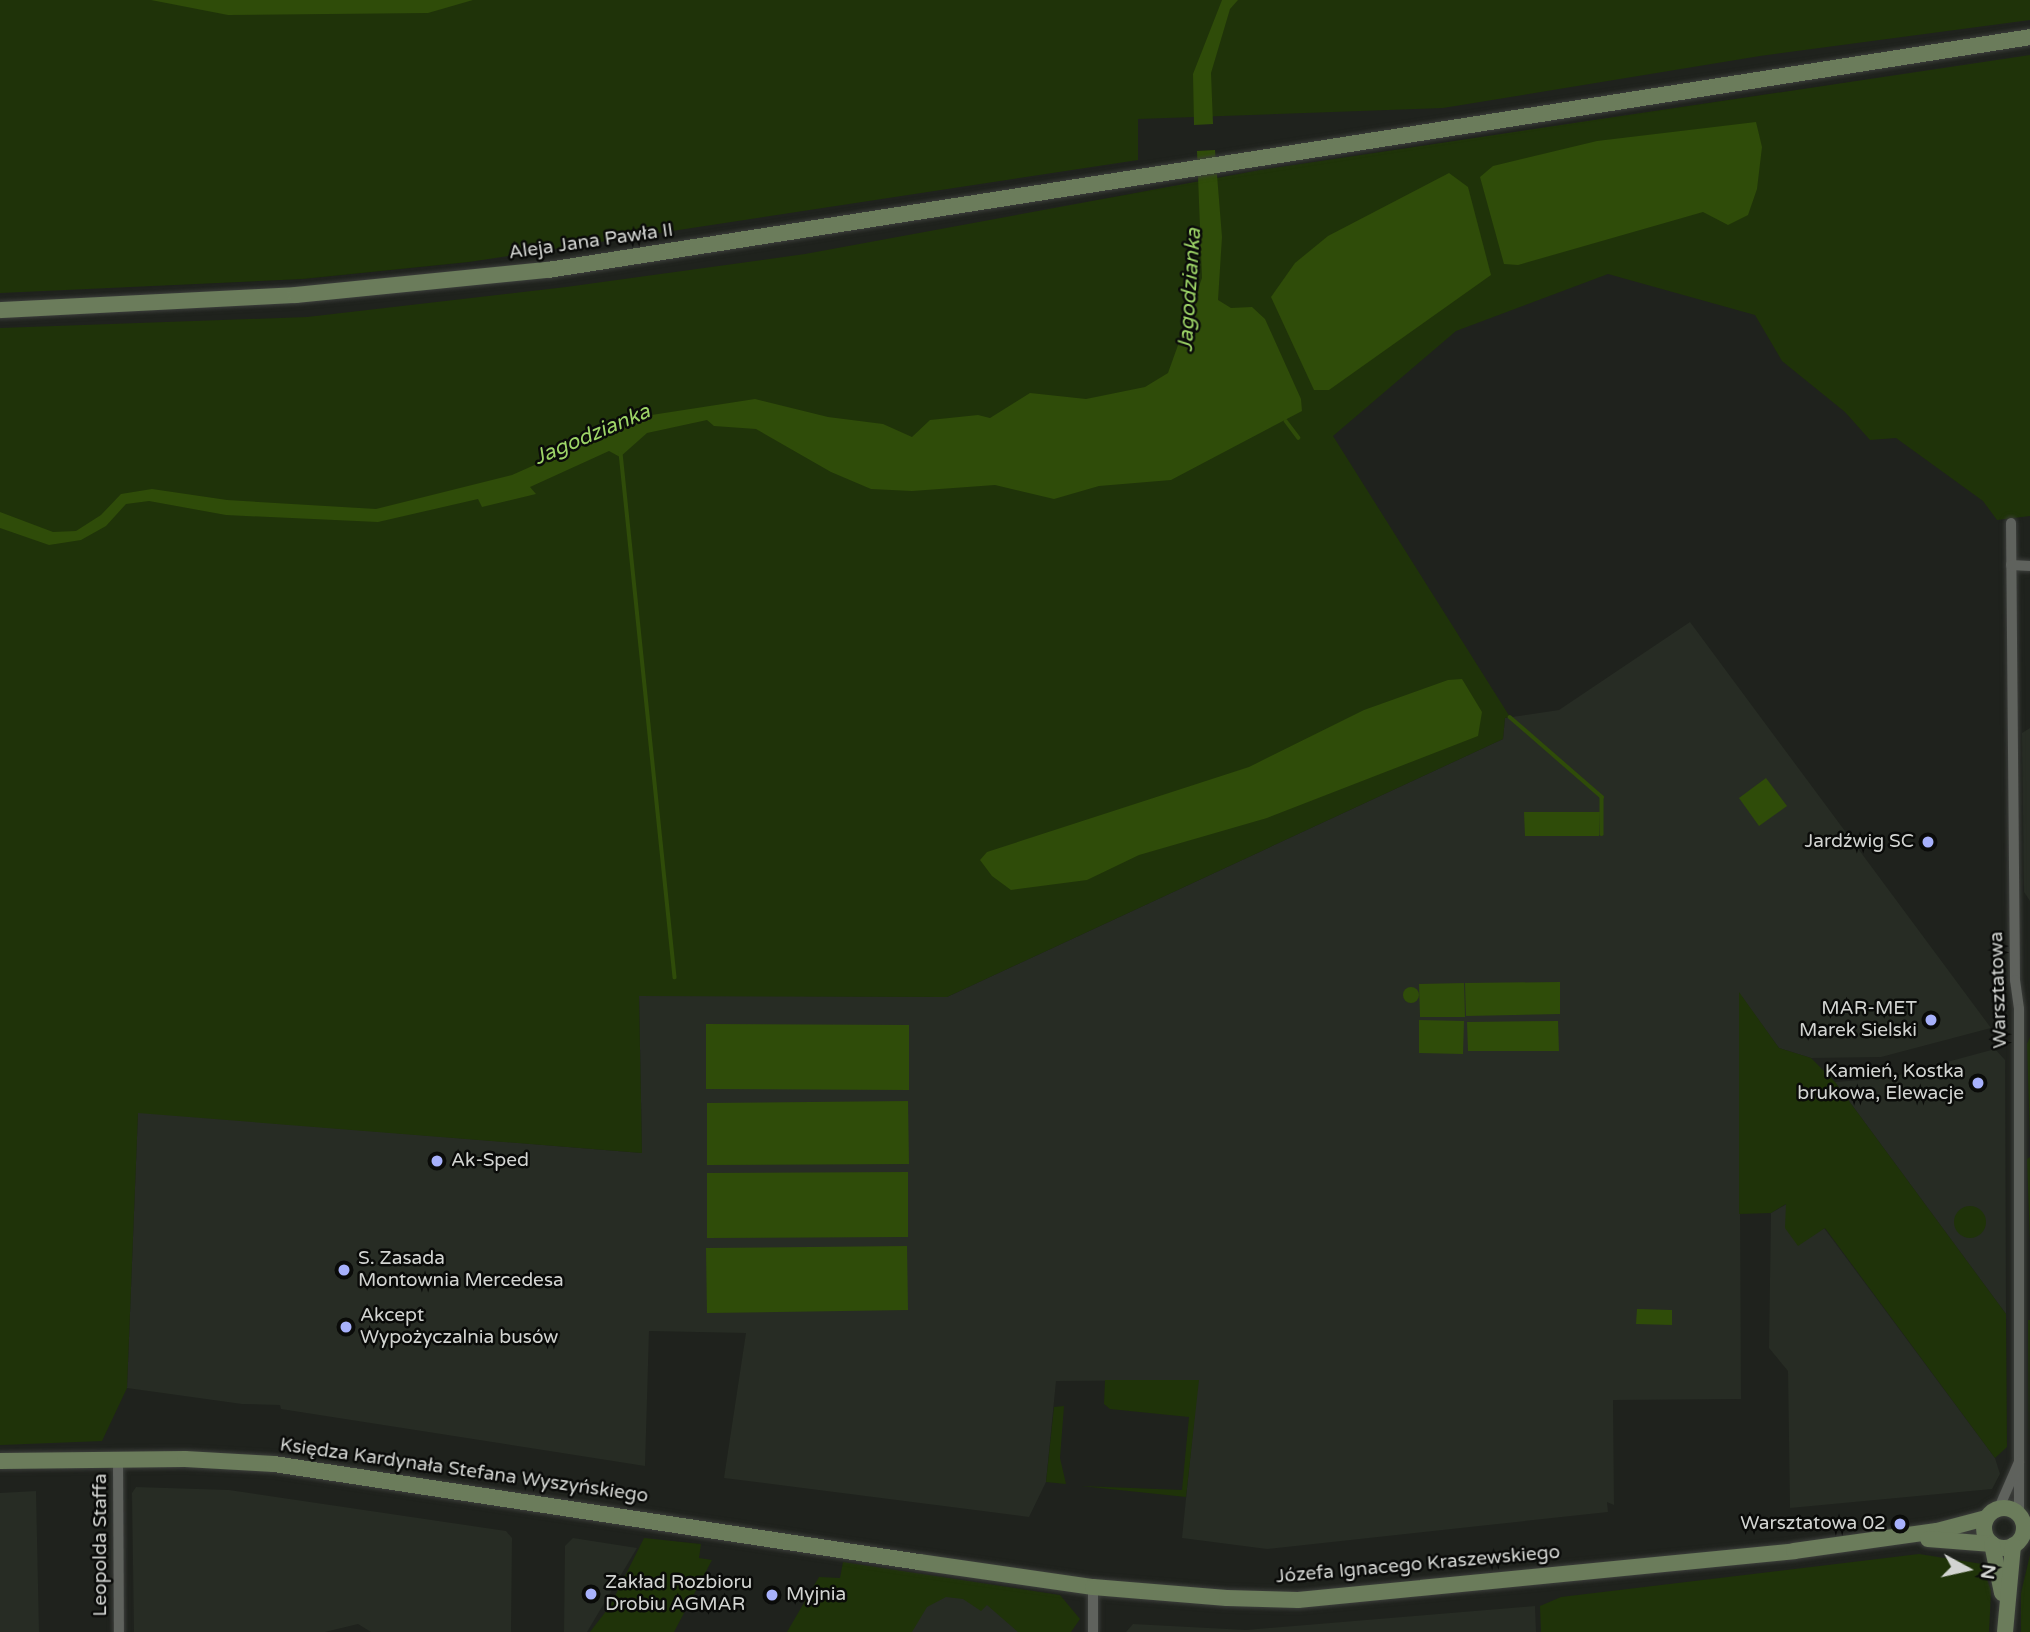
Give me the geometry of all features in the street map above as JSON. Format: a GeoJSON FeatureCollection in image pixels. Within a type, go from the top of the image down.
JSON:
{"type":"FeatureCollection","features":[{"type":"Feature","properties":{"kind":"street","name":"Aleja Jana Pawła II"},"geometry":{"type":"LineString","coordinates":[[0,310],[296,295],[548,270],[2030,37]]}},
{"type":"Feature","properties":{"kind":"street","name":"Warsztatowa"},"geometry":{"type":"LineString","coordinates":[[2011,523],[2021,1456],[2025,1516]]}},
{"type":"Feature","properties":{"kind":"street"},"geometry":{"type":"LineString","coordinates":[[2011,565],[2030,566]]}},
{"type":"Feature","properties":{"kind":"street","name":"Warsztatowa"},"geometry":{"type":"LineString","coordinates":[[1993,1513],[2021,1456]]}},
{"type":"Feature","properties":{"kind":"street","name":"Księdza Kardynała Stefana Wyszyńskiego"},"geometry":{"type":"LineString","coordinates":[[0,1461],[118,1458],[274,1464],[919,1562]]}},
{"type":"Feature","properties":{"kind":"street","name":"Leopolda Staffa"},"geometry":{"type":"LineString","coordinates":[[118,1458],[119,1632]]}},
{"type":"Feature","properties":{"kind":"street"},"geometry":{"type":"LineString","coordinates":[[1993,1513],[2025,1516],[2005,1624],[1992,1544],[1984,1529],[1993,1513]]}},
{"type":"Feature","properties":{"kind":"street","name":"Józefa Ignacego Kraszewskiego"},"geometry":{"type":"LineString","coordinates":[[1880,1541],[1993,1513]]}},
{"type":"Feature","properties":{"kind":"street","name":"Józefa Ignacego Kraszewskiego"},"geometry":{"type":"LineString","coordinates":[[919,1562],[1093,1587],[1298,1600],[1880,1541],[1992,1544],[2021,1539]]}},
{"type":"Feature","properties":{"kind":"street"},"geometry":{"type":"LineString","coordinates":[[1093,1587],[1093,1632]]}},
{"type":"Feature","properties":{"kind":"shaded area"},"geometry":{"type":"Polygon","coordinates":[[[0,0],[2030,0],[2030,20],[1760,56],[1443,108],[1138,119],[1138,160],[469,262],[303,279],[0,293],[0,0]]]}},
{"type":"Feature","properties":{"kind":"shaded area"},"geometry":{"type":"Polygon","coordinates":[[[151,0],[473,0],[428,13],[228,15],[151,0]]]}},
{"type":"Feature","properties":{"kind":"shaded area"},"geometry":{"type":"Polygon","coordinates":[[[1222,0],[1238,0],[1230,9],[1211,73],[1213,124],[1194,125],[1193,74],[1222,0]]]}},
{"type":"Feature","properties":{"kind":"shaded area"},"geometry":{"type":"Polygon","coordinates":[[[2030,55],[2030,516],[1997,520],[1983,501],[1896,438],[1870,440],[1845,412],[1782,361],[1755,315],[1608,274],[1456,331],[1333,436],[1510,717],[1505,718],[1503,739],[947,997],[639,996],[642,1153],[138,1113],[127,1388],[102,1441],[0,1445],[0,328],[307,317],[566,287],[805,254],[1260,170],[2030,55]]]}},
{"type":"Feature","properties":{"kind":"shaded area"},"geometry":{"type":"Polygon","coordinates":[[[1756,122],[1762,147],[1757,189],[1748,215],[1728,225],[1703,212],[1518,265],[1504,264],[1480,177],[1493,166],[1597,141],[1756,122]]]}},
{"type":"Feature","properties":{"kind":"shaded area"},"geometry":{"type":"Polygon","coordinates":[[[1215,150],[1222,237],[1218,300],[1231,308],[1252,307],[1265,319],[1301,399],[1302,411],[1171,480],[1099,486],[1054,499],[995,485],[912,491],[871,489],[831,472],[756,429],[714,426],[707,420],[647,433],[620,457],[609,451],[530,487],[536,494],[482,507],[478,499],[378,522],[226,515],[149,501],[126,504],[106,526],[81,540],[49,545],[0,528],[0,512],[53,532],[76,531],[101,515],[121,494],[152,489],[227,500],[376,509],[512,475],[645,416],[755,399],[828,417],[883,424],[912,437],[930,420],[978,415],[990,418],[1030,393],[1086,399],[1145,387],[1168,373],[1202,278],[1197,151],[1215,150]]]}},
{"type":"Feature","properties":{"kind":"shaded area"},"geometry":{"type":"Polygon","coordinates":[[[1449,173],[1468,187],[1491,275],[1329,390],[1314,390],[1271,297],[1295,263],[1328,236],[1449,173]]]}},
{"type":"Feature","properties":{"kind":"shaded area"},"geometry":{"type":"Polygon","coordinates":[[[1690,622],[1991,1028],[1881,1057],[1811,1058],[1779,1048],[1739,993],[1741,1399],[1613,1400],[1614,1505],[1607,1502],[1608,1512],[1267,1549],[1182,1538],[1198,1380],[1056,1381],[1046,1482],[1029,1517],[724,1478],[746,1333],[649,1331],[645,1466],[281,1409],[280,1405],[242,1404],[127,1388],[138,1112],[642,1153],[639,995],[947,997],[1503,739],[1505,718],[1559,710],[1690,622]]]}},
{"type":"Feature","properties":{"kind":"shaded area"},"geometry":{"type":"Polygon","coordinates":[[[1462,679],[1482,712],[1478,736],[1267,818],[1139,855],[1087,880],[1011,890],[992,876],[980,860],[987,852],[1249,767],[1364,710],[1448,680],[1462,679]]]}},
{"type":"Feature","properties":{"kind":"shaded area"},"geometry":{"type":"Polygon","coordinates":[[[2030,728],[2030,901],[2024,892],[2022,733],[2030,728]]]}},
{"type":"Feature","properties":{"kind":"shaded area"},"geometry":{"type":"Polygon","coordinates":[[[1766,778],[1787,806],[1759,826],[1739,798],[1766,778]]]}},
{"type":"Feature","properties":{"kind":"shaded area"},"geometry":{"type":"Polygon","coordinates":[[[1524,812],[1600,812],[1599,836],[1525,836],[1524,812]]]}},
{"type":"Feature","properties":{"kind":"shaded area"},"geometry":{"type":"Polygon","coordinates":[[[1560,982],[1560,1014],[1466,1016],[1465,983],[1560,982]]]}},
{"type":"Feature","properties":{"kind":"shaded area"},"geometry":{"type":"Polygon","coordinates":[[[1464,983],[1465,1017],[1420,1017],[1419,984],[1464,983]]]}},
{"type":"Feature","properties":{"kind":"shaded area"},"geometry":{"type":"Polygon","coordinates":[[[1411,987],[1419,995],[1411,1003],[1403,995],[1411,987]]]}},
{"type":"Feature","properties":{"kind":"shaded area"},"geometry":{"type":"Polygon","coordinates":[[[1739,992],[1779,1048],[1811,1058],[1835,1082],[2006,1314],[2007,1447],[1995,1458],[1825,1228],[1798,1246],[1785,1228],[1786,1204],[1771,1213],[1739,1214],[1739,992]]]}},
{"type":"Feature","properties":{"kind":"shaded area"},"geometry":{"type":"Polygon","coordinates":[[[1419,1020],[1464,1021],[1463,1054],[1419,1053],[1419,1020]]]}},
{"type":"Feature","properties":{"kind":"shaded area"},"geometry":{"type":"Polygon","coordinates":[[[1558,1021],[1559,1051],[1468,1051],[1467,1022],[1558,1021]]]}},
{"type":"Feature","properties":{"kind":"shaded area"},"geometry":{"type":"Polygon","coordinates":[[[706,1024],[909,1025],[909,1090],[706,1089],[706,1024]]]}},
{"type":"Feature","properties":{"kind":"shaded area"},"geometry":{"type":"Polygon","coordinates":[[[2030,1037],[2030,1140],[2027,1044],[2030,1037]]]}},
{"type":"Feature","properties":{"kind":"shaded area"},"geometry":{"type":"Polygon","coordinates":[[[1995,1049],[2005,1060],[2006,1314],[1835,1082],[1888,1078],[1995,1049]]]}},
{"type":"Feature","properties":{"kind":"shaded area"},"geometry":{"type":"Polygon","coordinates":[[[908,1101],[909,1164],[707,1165],[707,1103],[908,1101]]]}},
{"type":"Feature","properties":{"kind":"shaded area"},"geometry":{"type":"Polygon","coordinates":[[[2030,1157],[2030,1242],[2027,1159],[2030,1157]]]}},
{"type":"Feature","properties":{"kind":"shaded area"},"geometry":{"type":"Polygon","coordinates":[[[908,1172],[908,1237],[707,1238],[707,1173],[908,1172]]]}},
{"type":"Feature","properties":{"kind":"shaded area"},"geometry":{"type":"Polygon","coordinates":[[[1787,1204],[1798,1245],[1824,1228],[1995,1458],[2000,1474],[1992,1489],[1790,1508],[1788,1371],[1769,1348],[1771,1213],[1787,1204]]]}},
{"type":"Feature","properties":{"kind":"shaded area"},"geometry":{"type":"Polygon","coordinates":[[[1970,1206],[1982,1210],[1986,1222],[1982,1234],[1970,1238],[1958,1234],[1954,1222],[1958,1210],[1970,1206]]]}},
{"type":"Feature","properties":{"kind":"shaded area"},"geometry":{"type":"Polygon","coordinates":[[[907,1246],[908,1310],[707,1313],[706,1248],[907,1246]]]}},
{"type":"Feature","properties":{"kind":"shaded area"},"geometry":{"type":"Polygon","coordinates":[[[1637,1309],[1672,1310],[1672,1325],[1636,1324],[1637,1309]]]}},
{"type":"Feature","properties":{"kind":"shaded area"},"geometry":{"type":"Polygon","coordinates":[[[2028,1320],[2030,1320],[2029,1448],[2028,1320]]]}},
{"type":"Feature","properties":{"kind":"shaded area"},"geometry":{"type":"Polygon","coordinates":[[[1105,1380],[1199,1380],[1186,1497],[1081,1486],[1182,1490],[1189,1417],[1110,1409],[1104,1404],[1105,1380]]]}},
{"type":"Feature","properties":{"kind":"shaded area"},"geometry":{"type":"Polygon","coordinates":[[[1064,1406],[1060,1458],[1066,1484],[1046,1482],[1054,1407],[1064,1406]]]}},
{"type":"Feature","properties":{"kind":"shaded area"},"geometry":{"type":"Polygon","coordinates":[[[136,1487],[229,1490],[506,1531],[512,1538],[511,1632],[371,1632],[358,1624],[325,1632],[134,1632],[132,1493],[136,1487]]]}},
{"type":"Feature","properties":{"kind":"shaded area"},"geometry":{"type":"Polygon","coordinates":[[[36,1491],[39,1632],[0,1632],[0,1493],[36,1491]]]}},
{"type":"Feature","properties":{"kind":"shaded area"},"geometry":{"type":"Polygon","coordinates":[[[573,1538],[637,1548],[587,1632],[564,1632],[565,1546],[573,1538]]]}},
{"type":"Feature","properties":{"kind":"shaded area"},"geometry":{"type":"Polygon","coordinates":[[[644,1538],[701,1544],[699,1558],[712,1560],[674,1632],[590,1632],[610,1606],[644,1538]]]}},
{"type":"Feature","properties":{"kind":"shaded area"},"geometry":{"type":"Polygon","coordinates":[[[1919,1554],[1982,1564],[1991,1591],[1989,1632],[1541,1632],[1540,1606],[1561,1597],[1919,1554]]]}},
{"type":"Feature","properties":{"kind":"shaded area"},"geometry":{"type":"Polygon","coordinates":[[[2030,1555],[2030,1632],[2021,1632],[2021,1593],[2030,1555]]]}},
{"type":"Feature","properties":{"kind":"shaded area"},"geometry":{"type":"Polygon","coordinates":[[[843,1562],[1060,1595],[1080,1619],[1071,1632],[1018,1632],[987,1605],[981,1611],[963,1599],[946,1597],[927,1607],[912,1632],[787,1632],[819,1577],[840,1578],[843,1562]]]}},
{"type":"Feature","properties":{"kind":"shaded area"},"geometry":{"type":"Polygon","coordinates":[[[948,1587],[1056,1632],[907,1632],[929,1591],[948,1587]]]}},
{"type":"Feature","properties":{"kind":"shaded area"},"geometry":{"type":"Polygon","coordinates":[[[1535,1606],[1536,1632],[1126,1632],[1133,1624],[1246,1630],[1535,1606]]]}},
{"type":"Feature","properties":{"kind":"waterway"},"geometry":{"type":"LineString","coordinates":[[1286,421],[1299,438]]}},
{"type":"Feature","properties":{"kind":"waterway"},"geometry":{"type":"LineString","coordinates":[[621,453],[675,977]]}},
{"type":"Feature","properties":{"kind":"waterway"},"geometry":{"type":"LineString","coordinates":[[1510,717],[1602,797],[1602,834]]}},
{"type":"Feature","properties":{"kind":"place","name":"Jardźwig SC"},"geometry":{"type":"Point","coordinates":[1928,842]}},
{"type":"Feature","properties":{"kind":"place","name":"MAR-MET Marek Sielski"},"geometry":{"type":"Point","coordinates":[1931,1020]}},
{"type":"Feature","properties":{"kind":"place","name":"Kamień, Kostka brukowa, Elewacje"},"geometry":{"type":"Point","coordinates":[1978,1083]}},
{"type":"Feature","properties":{"kind":"place","name":"Ak-Sped"},"geometry":{"type":"Point","coordinates":[437,1161]}},
{"type":"Feature","properties":{"kind":"place","name":"S. Zasada Montownia Mercedesa"},"geometry":{"type":"Point","coordinates":[344,1270]}},
{"type":"Feature","properties":{"kind":"place","name":"Akcept Wypożyczalnia busów"},"geometry":{"type":"Point","coordinates":[346,1327]}},
{"type":"Feature","properties":{"kind":"place","name":"Warsztatowa 02"},"geometry":{"type":"Point","coordinates":[1900,1524]}},
{"type":"Feature","properties":{"kind":"place","name":"Zakład Rozbioru Drobiu AGMAR"},"geometry":{"type":"Point","coordinates":[591,1594]}},
{"type":"Feature","properties":{"kind":"place","name":"Myjnia"},"geometry":{"type":"Point","coordinates":[772,1595]}},
{"type":"Feature","properties":{"kind":"water label","name":"Jagodzianka"},"geometry":{"type":"Point","coordinates":[1190,290]}},
{"type":"Feature","properties":{"kind":"water label","name":"Jagodzianka"},"geometry":{"type":"Point","coordinates":[592,435]}}]}
